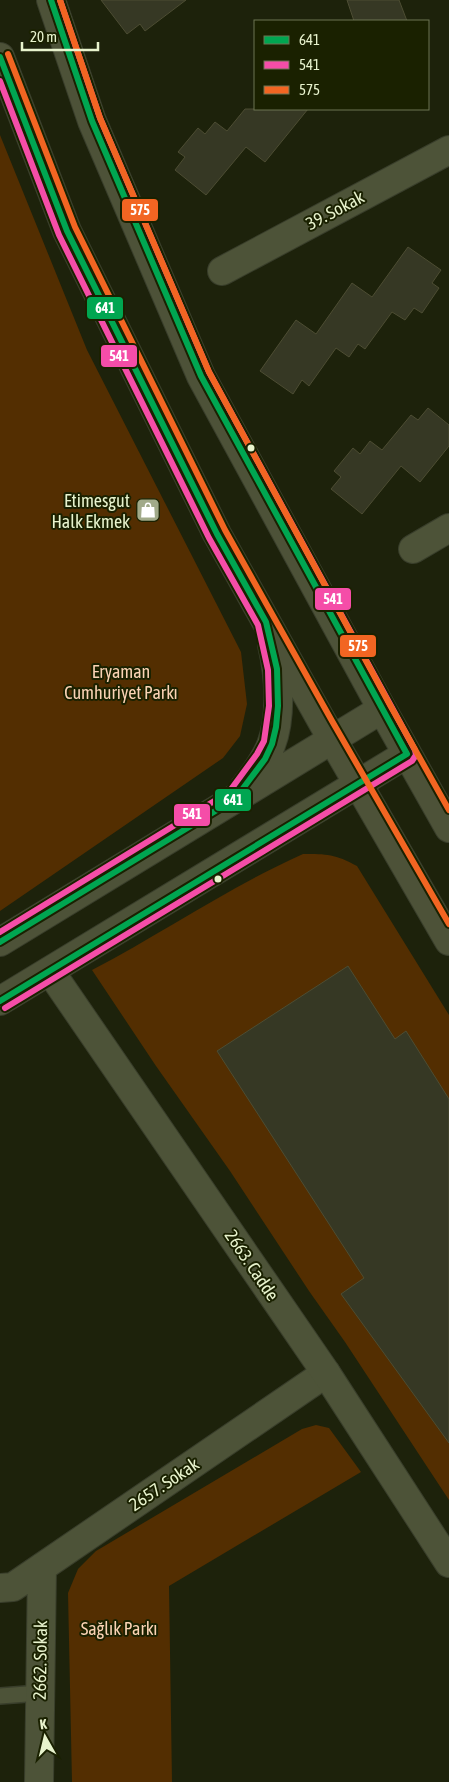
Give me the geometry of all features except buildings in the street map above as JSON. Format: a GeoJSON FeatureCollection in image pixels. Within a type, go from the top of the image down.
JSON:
{"type":"FeatureCollection","features":[{"type":"Feature","properties":{"kind":"main road"},"geometry":{"type":"LineString","coordinates":[[51,0],[92,121],[201,376],[449,828]]}},
{"type":"Feature","properties":{"kind":"main road"},"geometry":{"type":"LineString","coordinates":[[0,57],[67,231],[217,534],[332,740],[449,941]]}},
{"type":"Feature","properties":{"kind":"main road"},"geometry":{"type":"LineString","coordinates":[[235,799],[265,759],[272,744],[276,727],[278,706],[277,669],[266,622]]}},
{"type":"Feature","properties":{"kind":"main road"},"geometry":{"type":"LineString","coordinates":[[0,942],[382,709]]}},
{"type":"Feature","properties":{"kind":"main road"},"geometry":{"type":"LineString","coordinates":[[0,1001],[407,754]]}},
{"type":"Feature","properties":{"kind":"street","name":"39. Sokak"},"geometry":{"type":"LineString","coordinates":[[222,271],[449,150]]}},
{"type":"Feature","properties":{"kind":"street"},"geometry":{"type":"LineString","coordinates":[[413,549],[449,528]]}},
{"type":"Feature","properties":{"kind":"street","name":"2663. Cadde"},"geometry":{"type":"LineString","coordinates":[[50,970],[326,1373],[449,1563]]}},
{"type":"Feature","properties":{"kind":"street","name":"2657. Sokak"},"geometry":{"type":"LineString","coordinates":[[0,1588],[13,1587],[326,1373]]}},
{"type":"Feature","properties":{"kind":"street","name":"2662. Sokak"},"geometry":{"type":"LineString","coordinates":[[39,1782],[42,1567]]}},
{"type":"Feature","properties":{"kind":"lane"},"geometry":{"type":"LineString","coordinates":[[0,1696],[40,1693]]}},
{"type":"Feature","properties":{"kind":"green space","name":"Eryaman Cumhuriyet Parkı"},"geometry":{"type":"Polygon","coordinates":[[[0,135],[87,350],[241,652],[247,704],[240,736],[223,758],[0,911],[0,135]]]}},
{"type":"Feature","properties":{"kind":"green space"},"geometry":{"type":"Polygon","coordinates":[[[303,854],[331,856],[343,859],[357,866],[449,1015],[449,1500],[230,1171],[156,1066],[92,970],[222,895],[303,854]]]}},
{"type":"Feature","properties":{"kind":"green space","name":"Sağlık Parkı"},"geometry":{"type":"Polygon","coordinates":[[[316,1425],[329,1428],[361,1472],[169,1586],[172,1782],[72,1782],[68,1593],[78,1569],[96,1551],[302,1429],[316,1425]]]}},
{"type":"Feature","properties":{"kind":"transit line","name":"641"},"geometry":{"type":"LineString","coordinates":[[0,1001],[407,754],[201,376],[92,121],[51,0]]}},
{"type":"Feature","properties":{"kind":"transit line","name":"541"},"geometry":{"type":"LineString","coordinates":[[5,1008],[412,761],[416,755],[209,372],[100,118],[60,0]]}},
{"type":"Feature","properties":{"kind":"transit line","name":"575"},"geometry":{"type":"LineString","coordinates":[[60,0],[100,118],[209,372],[449,810]]}},
{"type":"Feature","properties":{"kind":"transit line","name":"575"},"geometry":{"type":"LineString","coordinates":[[8,54],[75,227],[225,530],[449,924]]}},
{"type":"Feature","properties":{"kind":"transit line","name":"641"},"geometry":{"type":"LineString","coordinates":[[0,57],[67,231],[217,534],[266,622],[277,669],[278,706],[272,744],[265,759],[235,799],[0,942]]}},
{"type":"Feature","properties":{"kind":"transit line","name":"541"},"geometry":{"type":"LineString","coordinates":[[0,81],[59,235],[209,538],[258,625],[268,670],[269,706],[264,741],[257,754],[229,792],[0,932]]}},
{"type":"Feature","properties":{"kind":"place","name":"Etimesgut Halk Ekmek"},"geometry":{"type":"Point","coordinates":[148,510]}}]}
